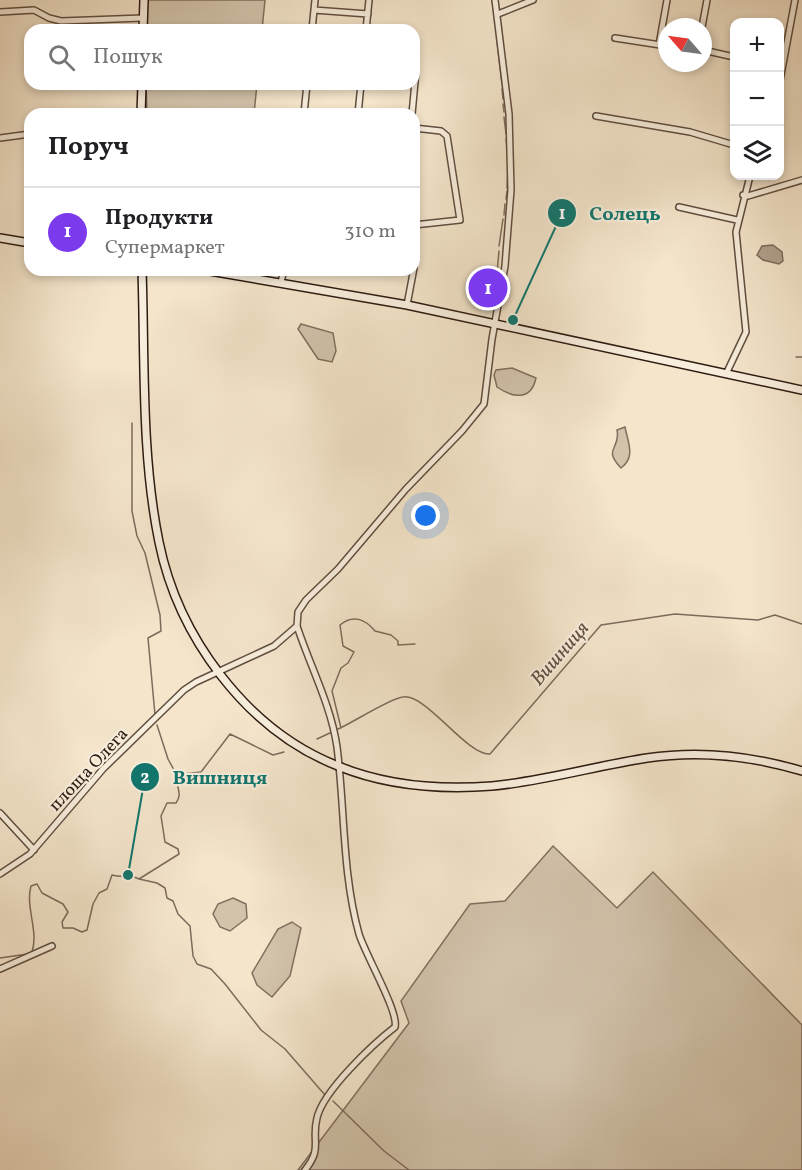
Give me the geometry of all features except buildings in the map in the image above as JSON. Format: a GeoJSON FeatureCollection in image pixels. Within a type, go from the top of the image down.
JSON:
{"type":"FeatureCollection","features":[{"type":"Feature","properties":{"kind":"main road"},"geometry":{"type":"LineString","coordinates":[[143,24],[144,0]]}},
{"type":"Feature","properties":{"kind":"main road"},"geometry":{"type":"LineString","coordinates":[[141,108],[142,90]]}},
{"type":"Feature","properties":{"kind":"main road"},"geometry":{"type":"LineString","coordinates":[[0,238],[24,242]]}},
{"type":"Feature","properties":{"kind":"main road"},"geometry":{"type":"LineString","coordinates":[[142,276],[148,456],[159,540],[179,607],[193,636],[217,671],[249,705],[283,735],[313,755],[338,766],[393,782],[433,787],[492,786],[536,780],[639,759],[687,754],[745,758],[802,771]]}},
{"type":"Feature","properties":{"kind":"main road"},"geometry":{"type":"LineString","coordinates":[[242,276],[407,304],[802,390]]}},
{"type":"Feature","properties":{"kind":"street"},"geometry":{"type":"LineString","coordinates":[[313,24],[315,0]]}},
{"type":"Feature","properties":{"kind":"street"},"geometry":{"type":"LineString","coordinates":[[367,24],[369,0]]}},
{"type":"Feature","properties":{"kind":"street"},"geometry":{"type":"LineString","coordinates":[[305,1170],[316,1154],[316,1118],[321,1107],[351,1067],[395,1027],[396,1017],[371,965],[355,918],[341,819],[338,766],[333,732],[297,626],[298,612],[306,600],[338,568],[484,404],[505,266],[511,166],[509,114],[495,0]]}},
{"type":"Feature","properties":{"kind":"street"},"geometry":{"type":"LineString","coordinates":[[498,14],[533,0]]}},
{"type":"Feature","properties":{"kind":"street"},"geometry":{"type":"LineString","coordinates":[[664,18],[667,0]]}},
{"type":"Feature","properties":{"kind":"street"},"geometry":{"type":"LineString","coordinates":[[704,18],[707,0]]}},
{"type":"Feature","properties":{"kind":"street"},"geometry":{"type":"LineString","coordinates":[[784,53],[795,0]]}},
{"type":"Feature","properties":{"kind":"street"},"geometry":{"type":"LineString","coordinates":[[0,12],[25,9],[40,12],[49,18],[61,21],[143,18]]}},
{"type":"Feature","properties":{"kind":"street"},"geometry":{"type":"LineString","coordinates":[[314,10],[368,14]]}},
{"type":"Feature","properties":{"kind":"street"},"geometry":{"type":"LineString","coordinates":[[615,38],[658,45]]}},
{"type":"Feature","properties":{"kind":"street"},"geometry":{"type":"LineString","coordinates":[[712,52],[730,56]]}},
{"type":"Feature","properties":{"kind":"street"},"geometry":{"type":"LineString","coordinates":[[305,108],[306,90]]}},
{"type":"Feature","properties":{"kind":"street"},"geometry":{"type":"LineString","coordinates":[[359,108],[360,90]]}},
{"type":"Feature","properties":{"kind":"street"},"geometry":{"type":"LineString","coordinates":[[413,108],[414,90]]}},
{"type":"Feature","properties":{"kind":"street"},"geometry":{"type":"LineString","coordinates":[[596,116],[690,132],[730,144]]}},
{"type":"Feature","properties":{"kind":"street"},"geometry":{"type":"LineString","coordinates":[[420,129],[441,131],[447,136],[460,220],[420,224]]}},
{"type":"Feature","properties":{"kind":"street"},"geometry":{"type":"LineString","coordinates":[[0,138],[24,135]]}},
{"type":"Feature","properties":{"kind":"street"},"geometry":{"type":"LineString","coordinates":[[726,374],[743,341],[747,327],[737,249],[737,220],[749,180]]}},
{"type":"Feature","properties":{"kind":"street"},"geometry":{"type":"LineString","coordinates":[[746,196],[802,180]]}},
{"type":"Feature","properties":{"kind":"street"},"geometry":{"type":"LineString","coordinates":[[679,207],[737,220]]}},
{"type":"Feature","properties":{"kind":"street"},"geometry":{"type":"LineString","coordinates":[[281,282],[282,276]]}},
{"type":"Feature","properties":{"kind":"street"},"geometry":{"type":"LineString","coordinates":[[407,304],[412,276]]}},
{"type":"Feature","properties":{"kind":"street","name":"площа Олега"},"geometry":{"type":"LineString","coordinates":[[0,874],[34,850],[103,770],[196,682],[274,646],[297,626]]}},
{"type":"Feature","properties":{"kind":"street"},"geometry":{"type":"LineString","coordinates":[[0,813],[34,850]]}},
{"type":"Feature","properties":{"kind":"street"},"geometry":{"type":"LineString","coordinates":[[0,969],[52,946]]}},
{"type":"Feature","properties":{"kind":"shaded area"},"geometry":{"type":"Polygon","coordinates":[[[148,0],[265,0],[263,24],[146,24],[148,0]]]}},
{"type":"Feature","properties":{"kind":"shaded area"},"geometry":{"type":"Polygon","coordinates":[[[146,90],[256,90],[255,108],[147,108],[146,90]]]}},
{"type":"Feature","properties":{"kind":"shaded area"},"geometry":{"type":"Polygon","coordinates":[[[773,245],[782,252],[783,261],[779,264],[763,260],[757,255],[762,246],[773,245]]]}},
{"type":"Feature","properties":{"kind":"shaded area"},"geometry":{"type":"Polygon","coordinates":[[[301,324],[333,333],[336,351],[332,362],[318,359],[298,329],[301,324]]]}},
{"type":"Feature","properties":{"kind":"shaded area"},"geometry":{"type":"Polygon","coordinates":[[[512,368],[536,378],[534,385],[526,394],[515,395],[497,387],[494,375],[496,370],[512,368]]]}},
{"type":"Feature","properties":{"kind":"shaded area"},"geometry":{"type":"Polygon","coordinates":[[[625,427],[630,454],[626,464],[621,468],[612,452],[617,442],[617,430],[625,427]]]}},
{"type":"Feature","properties":{"kind":"shaded area"},"geometry":{"type":"Polygon","coordinates":[[[553,846],[617,908],[653,872],[802,1025],[802,1170],[298,1170],[409,1023],[401,1001],[470,904],[505,901],[553,846]]]}},
{"type":"Feature","properties":{"kind":"shaded area"},"geometry":{"type":"Polygon","coordinates":[[[233,898],[246,904],[247,918],[230,931],[220,927],[213,914],[218,904],[233,898]]]}},
{"type":"Feature","properties":{"kind":"shaded area"},"geometry":{"type":"Polygon","coordinates":[[[292,922],[301,928],[290,976],[272,997],[257,985],[252,973],[278,929],[292,922]]]}},
{"type":"Feature","properties":{"kind":"waterway"},"geometry":{"type":"LineString","coordinates":[[492,0],[493,6]]}},
{"type":"Feature","properties":{"kind":"waterway"},"geometry":{"type":"LineString","coordinates":[[497,41],[502,84]]}},
{"type":"Feature","properties":{"kind":"waterway"},"geometry":{"type":"LineString","coordinates":[[502,89],[503,99]]}},
{"type":"Feature","properties":{"kind":"waterway"},"geometry":{"type":"LineString","coordinates":[[503,104],[504,112]]}},
{"type":"Feature","properties":{"kind":"waterway"},"geometry":{"type":"LineString","coordinates":[[504,117],[506,134]]}},
{"type":"Feature","properties":{"kind":"waterway"},"geometry":{"type":"LineString","coordinates":[[506,139],[508,158]]}},
{"type":"Feature","properties":{"kind":"waterway"},"geometry":{"type":"LineString","coordinates":[[507,188],[508,168]]}},
{"type":"Feature","properties":{"kind":"waterway"},"geometry":{"type":"LineString","coordinates":[[506,199],[507,191]]}},
{"type":"Feature","properties":{"kind":"waterway"},"geometry":{"type":"LineString","coordinates":[[504,215],[505,204]]}},
{"type":"Feature","properties":{"kind":"waterway"},"geometry":{"type":"LineString","coordinates":[[499,246],[503,219]]}},
{"type":"Feature","properties":{"kind":"waterway"},"geometry":{"type":"LineString","coordinates":[[497,273],[499,251]]}},
{"type":"Feature","properties":{"kind":"waterway"},"geometry":{"type":"LineString","coordinates":[[796,357],[802,357]]}},
{"type":"Feature","properties":{"kind":"waterway"},"geometry":{"type":"LineString","coordinates":[[132,423],[132,511],[160,615],[161,631],[148,638],[155,715]]}},
{"type":"Feature","properties":{"kind":"waterway","name":"Вишниця"},"geometry":{"type":"LineString","coordinates":[[336,730],[397,698],[412,698],[423,704],[470,745],[481,752],[490,754],[601,625],[675,614],[758,620],[775,615],[802,624]]}},
{"type":"Feature","properties":{"kind":"waterway"},"geometry":{"type":"LineString","coordinates":[[341,728],[332,691],[341,668],[348,663],[354,652],[343,646],[340,625],[359,619],[375,631],[391,635],[398,641],[398,645],[415,644]]}},
{"type":"Feature","properties":{"kind":"waterway"},"geometry":{"type":"LineString","coordinates":[[157,725],[168,759],[179,779]]}},
{"type":"Feature","properties":{"kind":"waterway","name":"Вишниця"},"geometry":{"type":"LineString","coordinates":[[317,739],[332,732]]}},
{"type":"Feature","properties":{"kind":"waterway","name":"Вишниця"},"geometry":{"type":"LineString","coordinates":[[32,952],[34,936],[30,902],[31,886],[37,884],[42,893],[63,904],[68,912],[62,922],[63,928],[73,928],[82,932],[87,930],[93,904],[99,893],[107,889],[112,875],[139,879],[179,854],[178,849],[165,842],[161,816],[167,803],[178,801],[177,783],[182,774],[201,772],[230,734],[273,755],[284,752]]}},
{"type":"Feature","properties":{"kind":"waterway"},"geometry":{"type":"LineString","coordinates":[[139,879],[157,883],[165,888],[167,898],[173,901],[178,914],[190,926],[193,956],[197,964],[211,969],[261,1030],[285,1049],[325,1095]]}},
{"type":"Feature","properties":{"kind":"waterway","name":"Вишниця"},"geometry":{"type":"LineString","coordinates":[[0,958],[28,954]]}},
{"type":"Feature","properties":{"kind":"waterway"},"geometry":{"type":"LineString","coordinates":[[333,1101],[384,1151],[409,1170]]}},
{"type":"Feature","properties":{"kind":"place","name":"Продукти"},"geometry":{"type":"Point","coordinates":[488,288]}},
{"type":"Feature","properties":{"kind":"place","name":"Солець"},"geometry":{"type":"Point","coordinates":[513,320]}},
{"type":"Feature","properties":{"kind":"place","name":"Вишниця"},"geometry":{"type":"Point","coordinates":[128,875]}}]}
